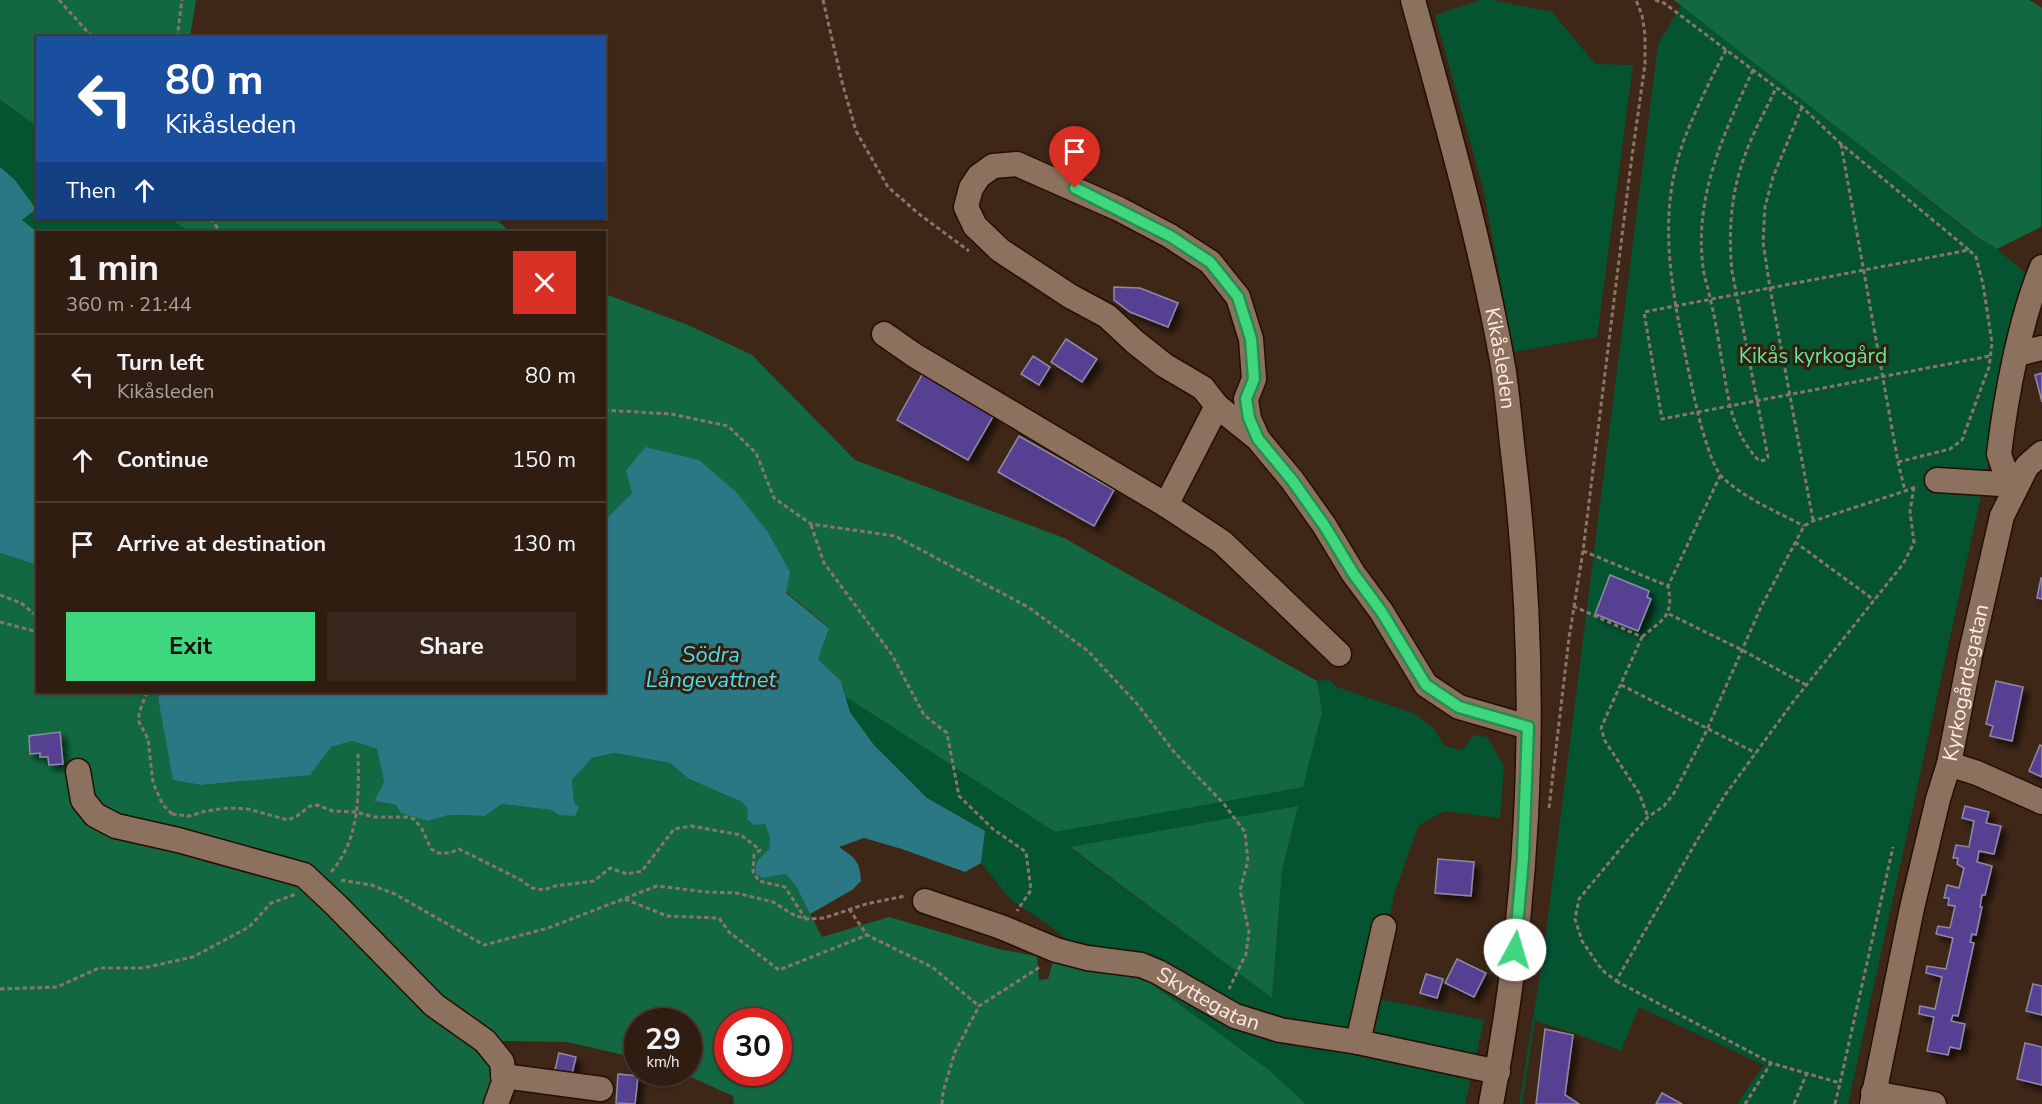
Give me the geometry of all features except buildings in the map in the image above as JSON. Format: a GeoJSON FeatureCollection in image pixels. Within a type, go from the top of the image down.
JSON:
{"type":"FeatureCollection","features":[{"type":"Feature","properties":{"kind":"street","name":"Kikåsleden"},"geometry":{"type":"LineString","coordinates":[[1413,0],[1463,182],[1503,367],[1527,595],[1528,727],[1524,847],[1517,931],[1491,1104]]}},
{"type":"Feature","properties":{"kind":"street"},"geometry":{"type":"LineString","coordinates":[[1258,439],[1249,418],[1246,399],[1254,379],[1251,339],[1238,297],[1210,262],[1170,236],[1119,209],[1017,164],[993,166],[979,176],[971,188],[966,207],[975,226],[1000,250],[1070,296],[1107,316],[1164,365],[1203,387],[1217,406],[1258,439],[1292,480],[1324,525],[1353,573],[1381,611],[1426,685],[1459,707],[1528,727]]}},
{"type":"Feature","properties":{"kind":"street"},"geometry":{"type":"LineString","coordinates":[[2017,485],[2003,466],[1999,454],[2017,354],[2032,290],[2042,267]]}},
{"type":"Feature","properties":{"kind":"street"},"geometry":{"type":"LineString","coordinates":[[884,334],[914,355],[1166,505],[1222,542],[1339,654]]}},
{"type":"Feature","properties":{"kind":"street"},"geometry":{"type":"LineString","coordinates":[[2017,354],[2042,348]]}},
{"type":"Feature","properties":{"kind":"street"},"geometry":{"type":"LineString","coordinates":[[1166,505],[1217,406]]}},
{"type":"Feature","properties":{"kind":"street","name":"Kyrkogårdsgatan"},"geometry":{"type":"LineString","coordinates":[[1872,1099],[1912,908],[1938,799],[1949,764],[1970,656],[2002,516],[2026,466],[2042,453]]}},
{"type":"Feature","properties":{"kind":"street"},"geometry":{"type":"LineString","coordinates":[[1937,480],[2017,485]]}},
{"type":"Feature","properties":{"kind":"street"},"geometry":{"type":"LineString","coordinates":[[1949,764],[1977,773],[2042,802]]}},
{"type":"Feature","properties":{"kind":"street"},"geometry":{"type":"LineString","coordinates":[[78,771],[83,800],[95,815],[116,826],[178,840],[304,875],[434,1005],[485,1041],[502,1062],[504,1082],[496,1104]]}},
{"type":"Feature","properties":{"kind":"street","name":"Skyttegatan"},"geometry":{"type":"LineString","coordinates":[[925,901],[1001,927],[1046,946],[1087,958],[1141,965],[1235,1016],[1280,1030],[1358,1042],[1497,1072]]}},
{"type":"Feature","properties":{"kind":"street"},"geometry":{"type":"LineString","coordinates":[[1358,1042],[1384,927]]}},
{"type":"Feature","properties":{"kind":"street"},"geometry":{"type":"LineString","coordinates":[[503,1076],[601,1089]]}},
{"type":"Feature","properties":{"kind":"street"},"geometry":{"type":"LineString","coordinates":[[1872,1099],[1934,1104]]}},
{"type":"Feature","properties":{"kind":"path"},"geometry":{"type":"LineString","coordinates":[[59,0],[91,36]]}},
{"type":"Feature","properties":{"kind":"path"},"geometry":{"type":"LineString","coordinates":[[177,36],[182,0]]}},
{"type":"Feature","properties":{"kind":"path"},"geometry":{"type":"LineString","coordinates":[[1548,810],[1645,64],[1645,35],[1642,15],[1636,0]]}},
{"type":"Feature","properties":{"kind":"path"},"geometry":{"type":"LineString","coordinates":[[1655,0],[1664,3],[1802,107],[1976,257],[1983,284],[1992,343],[1989,367],[1962,440],[1950,449],[1898,462]]}},
{"type":"Feature","properties":{"kind":"path"},"geometry":{"type":"LineString","coordinates":[[1726,50],[1677,161],[1670,198],[1668,237],[1670,269],[1697,412],[1708,449],[1721,475],[1766,506],[1804,526]]}},
{"type":"Feature","properties":{"kind":"path"},"geometry":{"type":"LineString","coordinates":[[1753,70],[1720,146],[1705,195],[1702,220],[1702,260],[1733,422],[1747,447],[1759,461],[1766,460],[1768,457],[1729,242],[1737,181],[1745,155],[1776,88]]}},
{"type":"Feature","properties":{"kind":"path"},"geometry":{"type":"LineString","coordinates":[[1802,107],[1773,177],[1764,207],[1763,242],[1813,521]]}},
{"type":"Feature","properties":{"kind":"path"},"geometry":{"type":"LineString","coordinates":[[1840,142],[1905,491]]}},
{"type":"Feature","properties":{"kind":"path"},"geometry":{"type":"LineString","coordinates":[[1969,250],[1644,312],[1662,419],[1990,356]]}},
{"type":"Feature","properties":{"kind":"path"},"geometry":{"type":"LineString","coordinates":[[606,410],[670,414],[728,426],[756,453],[774,498],[811,524],[895,536],[1028,607],[1088,651],[1138,705],[1175,753],[1224,804],[1245,832],[1248,861],[1240,890],[1249,932],[1246,954],[1218,1006]]}},
{"type":"Feature","properties":{"kind":"path"},"geometry":{"type":"LineString","coordinates":[[1648,817],[1640,793],[1605,741],[1601,728],[1642,637],[1669,614],[1671,602],[1668,586],[1721,475]]}},
{"type":"Feature","properties":{"kind":"path"},"geometry":{"type":"LineString","coordinates":[[1840,1083],[1772,1063],[1616,981],[1602,970],[1582,941],[1575,920],[1579,899],[1648,817],[1664,806],[1674,793],[1707,729],[1761,607],[1804,526],[1937,480]]}},
{"type":"Feature","properties":{"kind":"path"},"geometry":{"type":"LineString","coordinates":[[1616,981],[1699,837],[1756,753],[1806,685],[1903,564],[1914,543],[1910,511],[1914,488]]}},
{"type":"Feature","properties":{"kind":"path"},"geometry":{"type":"LineString","coordinates":[[811,524],[824,563],[892,656],[924,715],[946,733],[959,796],[993,829],[1026,852],[1031,890],[1017,912],[1001,927]]}},
{"type":"Feature","properties":{"kind":"path"},"geometry":{"type":"LineString","coordinates":[[1795,542],[1874,600]]}},
{"type":"Feature","properties":{"kind":"path"},"geometry":{"type":"LineString","coordinates":[[1583,551],[1668,586]]}},
{"type":"Feature","properties":{"kind":"path"},"geometry":{"type":"LineString","coordinates":[[0,595],[21,603],[36,614]]}},
{"type":"Feature","properties":{"kind":"path"},"geometry":{"type":"LineString","coordinates":[[1573,606],[1642,637]]}},
{"type":"Feature","properties":{"kind":"path"},"geometry":{"type":"LineString","coordinates":[[1669,614],[1806,685]]}},
{"type":"Feature","properties":{"kind":"path"},"geometry":{"type":"LineString","coordinates":[[0,622],[36,632]]}},
{"type":"Feature","properties":{"kind":"path"},"geometry":{"type":"LineString","coordinates":[[1621,685],[1756,753]]}},
{"type":"Feature","properties":{"kind":"path"},"geometry":{"type":"LineString","coordinates":[[147,693],[139,713],[139,722],[148,739],[153,783],[163,805],[171,814],[189,816],[217,810],[248,809],[288,820],[310,806],[317,805],[333,812],[356,812],[374,817],[407,817],[414,819],[422,829],[431,849],[438,853],[450,853],[459,849],[521,880],[532,888],[544,890],[555,886],[594,881],[610,868],[627,874],[642,871],[674,829],[691,826],[741,835],[760,849],[754,855],[753,872],[759,881],[785,887],[806,920]]}},
{"type":"Feature","properties":{"kind":"path"},"geometry":{"type":"LineString","coordinates":[[317,887],[342,859],[354,828],[359,795],[358,754]]}},
{"type":"Feature","properties":{"kind":"path"},"geometry":{"type":"LineString","coordinates":[[1835,1104],[1893,847]]}},
{"type":"Feature","properties":{"kind":"path"},"geometry":{"type":"LineString","coordinates":[[0,989],[57,987],[99,968],[143,968],[193,957],[249,927],[271,903],[337,879],[371,885],[395,894],[484,945],[548,928],[657,886],[736,893],[773,902],[806,920],[824,918],[904,895],[925,901]]}},
{"type":"Feature","properties":{"kind":"path"},"geometry":{"type":"LineString","coordinates":[[624,899],[667,916],[719,918],[729,932],[779,970],[867,935]]}},
{"type":"Feature","properties":{"kind":"path"},"geometry":{"type":"LineString","coordinates":[[849,909],[867,935],[932,967],[979,1006]]}},
{"type":"Feature","properties":{"kind":"path"},"geometry":{"type":"LineString","coordinates":[[942,1104],[943,1092],[955,1052],[979,1006],[1043,965],[1046,946]]}},
{"type":"Feature","properties":{"kind":"path"},"geometry":{"type":"LineString","coordinates":[[1745,1104],[1772,1063]]}},
{"type":"Feature","properties":{"kind":"path"},"geometry":{"type":"LineString","coordinates":[[1794,1104],[1807,1073]]}},
{"type":"Feature","properties":{"kind":"green space"},"geometry":{"type":"Polygon","coordinates":[[[0,0],[196,0],[190,36],[36,36],[36,125],[0,100],[0,0]]]}},
{"type":"Feature","properties":{"kind":"green space"},"geometry":{"type":"Polygon","coordinates":[[[1480,0],[1493,0],[1552,12],[1595,64],[1633,65],[1597,337],[1514,352],[1483,188],[1435,15],[1480,0]]]}},
{"type":"Feature","properties":{"kind":"green space"},"geometry":{"type":"Polygon","coordinates":[[[1674,0],[2029,0],[2042,8],[2041,227],[1997,249],[1977,237],[1674,0]]]}},
{"type":"Feature","properties":{"kind":"green space","name":"Kikås kyrkogård"},"geometry":{"type":"Polygon","coordinates":[[[1681,5],[2029,276],[1848,1104],[1737,1104],[1764,1065],[1639,1007],[1621,1051],[1535,1021],[1522,1104],[1519,1104],[1543,957],[1658,44],[1681,5]]]}},
{"type":"Feature","properties":{"kind":"green space"},"geometry":{"type":"Polygon","coordinates":[[[0,100],[36,125],[36,219],[170,219],[188,231],[36,232],[21,220],[35,208],[15,180],[0,167],[0,100]]]}},
{"type":"Feature","properties":{"kind":"green space"},"geometry":{"type":"Polygon","coordinates":[[[170,219],[496,219],[509,231],[188,231],[170,219]]]}},
{"type":"Feature","properties":{"kind":"green space"},"geometry":{"type":"Polygon","coordinates":[[[606,294],[688,325],[752,355],[855,460],[1064,538],[1317,681],[1322,712],[1303,787],[1055,832],[846,697],[841,681],[818,659],[829,627],[786,592],[632,493],[606,519],[606,294]]]}},
{"type":"Feature","properties":{"kind":"green space"},"geometry":{"type":"Polygon","coordinates":[[[0,553],[36,565],[36,693],[159,693],[174,780],[201,785],[247,781],[331,747],[352,741],[377,749],[384,782],[374,801],[396,805],[428,821],[449,815],[485,816],[502,804],[551,810],[559,815],[574,802],[572,780],[592,758],[614,753],[670,763],[689,779],[742,802],[765,824],[770,838],[769,849],[759,858],[763,878],[786,874],[797,888],[822,937],[889,917],[998,949],[1037,956],[1039,980],[1048,979],[1055,955],[1139,975],[1269,1070],[1306,1104],[734,1104],[733,1096],[702,1082],[702,1008],[624,1008],[624,1055],[567,1042],[502,1041],[489,1104],[0,1104],[0,553]]]}},
{"type":"Feature","properties":{"kind":"green space"},"geometry":{"type":"Polygon","coordinates":[[[1329,680],[1337,687],[1413,713],[1433,728],[1445,746],[1463,750],[1473,735],[1487,737],[1504,766],[1500,818],[1444,811],[1418,826],[1394,895],[1374,998],[1484,1020],[1465,1104],[1306,1104],[1269,1070],[1055,955],[1064,937],[1011,900],[981,863],[985,831],[927,798],[874,745],[850,712],[846,697],[1055,832],[1322,712],[1317,681],[1329,680]],[[1298,806],[1070,848],[1272,998],[1282,870],[1298,806]]]}},
{"type":"Feature","properties":{"kind":"green space"},"geometry":{"type":"Polygon","coordinates":[[[1298,806],[1282,870],[1272,998],[1070,847],[1298,806]]]}},
{"type":"Feature","properties":{"kind":"water"},"geometry":{"type":"Polygon","coordinates":[[[0,167],[15,180],[36,209],[22,220],[36,231],[36,565],[0,553],[0,167]]]}},
{"type":"Feature","properties":{"kind":"water","name":"Södra Långevattnet"},"geometry":{"type":"Polygon","coordinates":[[[645,447],[699,460],[737,493],[769,534],[790,572],[786,593],[829,628],[818,659],[841,681],[850,712],[874,745],[927,798],[985,831],[981,863],[965,872],[864,838],[839,847],[856,861],[861,881],[852,890],[810,914],[797,888],[786,874],[763,878],[756,874],[760,857],[769,849],[770,838],[765,824],[754,825],[747,819],[748,809],[742,802],[689,779],[670,763],[614,753],[592,758],[572,780],[574,802],[579,808],[575,816],[559,815],[551,810],[502,804],[485,816],[449,815],[428,821],[401,813],[396,805],[374,801],[384,782],[377,749],[352,741],[331,747],[310,775],[201,785],[173,780],[159,693],[606,693],[606,519],[632,493],[626,471],[645,447]]]}},
{"type":"Feature","properties":{"kind":"route"},"geometry":{"type":"LineString","coordinates":[[1075,188],[1170,236],[1210,262],[1238,297],[1251,339],[1254,379],[1246,399],[1249,418],[1258,439],[1292,480],[1324,525],[1353,573],[1381,611],[1408,659],[1426,685],[1459,707],[1528,727],[1523,858],[1515,950]]}}]}
